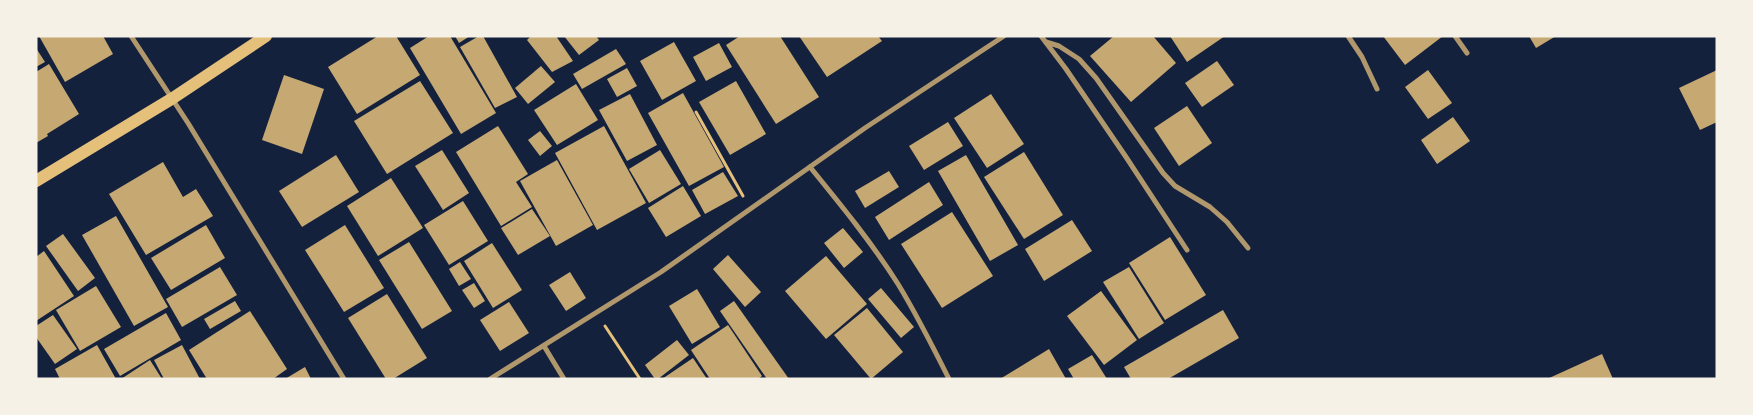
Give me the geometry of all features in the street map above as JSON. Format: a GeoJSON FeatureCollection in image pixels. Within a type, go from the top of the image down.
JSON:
{"type":"FeatureCollection","features":[{"type":"Feature","properties":{"kind":"main road"},"geometry":{"type":"LineString","coordinates":[[36,181],[173,98],[266,36]]}},
{"type":"Feature","properties":{"kind":"street"},"geometry":{"type":"LineString","coordinates":[[131,36],[173,98],[344,379]]}},
{"type":"Feature","properties":{"kind":"street"},"geometry":{"type":"LineString","coordinates":[[490,379],[661,272],[865,128],[1004,36]]}},
{"type":"Feature","properties":{"kind":"street"},"geometry":{"type":"LineString","coordinates":[[1041,36],[1066,69],[1187,250]]}},
{"type":"Feature","properties":{"kind":"street"},"geometry":{"type":"LineString","coordinates":[[1348,36],[1362,57],[1377,89]]}},
{"type":"Feature","properties":{"kind":"street"},"geometry":{"type":"LineString","coordinates":[[1455,36],[1467,53]]}},
{"type":"Feature","properties":{"kind":"street"},"geometry":{"type":"LineString","coordinates":[[1046,42],[1059,46],[1080,59],[1101,85],[1163,173],[1175,186],[1210,206],[1227,222],[1248,248]]}},
{"type":"Feature","properties":{"kind":"street"},"geometry":{"type":"LineString","coordinates":[[810,167],[848,215],[898,284],[949,379]]}},
{"type":"Feature","properties":{"kind":"street"},"geometry":{"type":"LineString","coordinates":[[544,346],[564,379]]}},
{"type":"Feature","properties":{"kind":"path"},"geometry":{"type":"LineString","coordinates":[[696,112],[751,209]]}},
{"type":"Feature","properties":{"kind":"path"},"geometry":{"type":"LineString","coordinates":[[596,313],[640,379]]}},
{"type":"Feature","properties":{"kind":"building"},"geometry":{"type":"Polygon","coordinates":[[[39,36],[103,36],[113,54],[65,82],[39,36]]]}},
{"type":"Feature","properties":{"kind":"building"},"geometry":{"type":"Polygon","coordinates":[[[378,36],[396,36],[420,75],[357,114],[328,67],[378,36]]]}},
{"type":"Feature","properties":{"kind":"building"},"geometry":{"type":"Polygon","coordinates":[[[429,36],[450,36],[496,113],[461,134],[410,48],[429,36]]]}},
{"type":"Feature","properties":{"kind":"building"},"geometry":{"type":"Polygon","coordinates":[[[455,36],[470,36],[459,43],[455,36]]]}},
{"type":"Feature","properties":{"kind":"building"},"geometry":{"type":"Polygon","coordinates":[[[479,36],[483,36],[517,97],[495,108],[460,47],[479,36]]]}},
{"type":"Feature","properties":{"kind":"building"},"geometry":{"type":"Polygon","coordinates":[[[531,36],[556,36],[573,61],[552,72],[527,40],[531,36]]]}},
{"type":"Feature","properties":{"kind":"building"},"geometry":{"type":"Polygon","coordinates":[[[564,36],[596,36],[599,40],[579,55],[564,36]]]}},
{"type":"Feature","properties":{"kind":"building"},"geometry":{"type":"Polygon","coordinates":[[[740,36],[780,36],[819,97],[776,124],[726,45],[740,36]]]}},
{"type":"Feature","properties":{"kind":"building"},"geometry":{"type":"Polygon","coordinates":[[[799,36],[878,36],[882,41],[827,77],[799,36]]]}},
{"type":"Feature","properties":{"kind":"building"},"geometry":{"type":"Polygon","coordinates":[[[1114,36],[1153,36],[1176,63],[1131,102],[1090,56],[1114,36]]]}},
{"type":"Feature","properties":{"kind":"building"},"geometry":{"type":"Polygon","coordinates":[[[1170,36],[1225,36],[1187,62],[1170,36]]]}},
{"type":"Feature","properties":{"kind":"building"},"geometry":{"type":"Polygon","coordinates":[[[1383,36],[1443,36],[1405,65],[1383,36]]]}},
{"type":"Feature","properties":{"kind":"building"},"geometry":{"type":"Polygon","coordinates":[[[1529,36],[1556,36],[1536,48],[1529,36]]]}},
{"type":"Feature","properties":{"kind":"building"},"geometry":{"type":"Polygon","coordinates":[[[674,42],[696,81],[662,100],[640,61],[674,42]]]}},
{"type":"Feature","properties":{"kind":"building"},"geometry":{"type":"Polygon","coordinates":[[[719,43],[732,67],[706,81],[693,57],[719,43]]]}},
{"type":"Feature","properties":{"kind":"building"},"geometry":{"type":"Polygon","coordinates":[[[36,48],[45,62],[36,67],[36,48]]]}},
{"type":"Feature","properties":{"kind":"building"},"geometry":{"type":"Polygon","coordinates":[[[616,49],[626,64],[582,89],[573,74],[616,49]]]}},
{"type":"Feature","properties":{"kind":"building"},"geometry":{"type":"Polygon","coordinates":[[[1217,61],[1234,85],[1202,107],[1185,83],[1217,61]]]}},
{"type":"Feature","properties":{"kind":"building"},"geometry":{"type":"Polygon","coordinates":[[[49,64],[79,114],[36,143],[36,72],[49,64]]]}},
{"type":"Feature","properties":{"kind":"building"},"geometry":{"type":"Polygon","coordinates":[[[541,66],[555,82],[528,104],[515,88],[541,66]]]}},
{"type":"Feature","properties":{"kind":"building"},"geometry":{"type":"Polygon","coordinates":[[[627,68],[637,86],[617,97],[607,79],[627,68]]]}},
{"type":"Feature","properties":{"kind":"building"},"geometry":{"type":"Polygon","coordinates":[[[1428,70],[1452,103],[1428,119],[1405,87],[1428,70]]]}},
{"type":"Feature","properties":{"kind":"building"},"geometry":{"type":"Polygon","coordinates":[[[1717,70],[1717,122],[1700,130],[1679,88],[1717,70]]]}},
{"type":"Feature","properties":{"kind":"building"},"geometry":{"type":"Polygon","coordinates":[[[284,75],[324,89],[302,154],[262,140],[284,75]]]}},
{"type":"Feature","properties":{"kind":"building"},"geometry":{"type":"Polygon","coordinates":[[[420,81],[453,133],[387,174],[354,121],[420,81]]]}},
{"type":"Feature","properties":{"kind":"building"},"geometry":{"type":"Polygon","coordinates":[[[736,81],[766,134],[730,155],[699,102],[736,81]]]}},
{"type":"Feature","properties":{"kind":"building"},"geometry":{"type":"Polygon","coordinates":[[[576,84],[598,120],[557,145],[534,110],[576,84]]]}},
{"type":"Feature","properties":{"kind":"building"},"geometry":{"type":"Polygon","coordinates":[[[683,93],[724,167],[689,186],[648,113],[683,93]]]}},
{"type":"Feature","properties":{"kind":"building"},"geometry":{"type":"Polygon","coordinates":[[[630,94],[657,145],[627,161],[599,110],[630,94]]]}},
{"type":"Feature","properties":{"kind":"building"},"geometry":{"type":"Polygon","coordinates":[[[991,94],[1024,144],[987,168],[954,118],[991,94]]]}},
{"type":"Feature","properties":{"kind":"building"},"geometry":{"type":"Polygon","coordinates":[[[1187,106],[1212,143],[1179,166],[1154,128],[1187,106]]]}},
{"type":"Feature","properties":{"kind":"building"},"geometry":{"type":"Polygon","coordinates":[[[1453,117],[1470,141],[1437,164],[1421,140],[1453,117]]]}},
{"type":"Feature","properties":{"kind":"building"},"geometry":{"type":"Polygon","coordinates":[[[948,122],[963,146],[924,170],[909,146],[948,122]]]}},
{"type":"Feature","properties":{"kind":"building"},"geometry":{"type":"Polygon","coordinates":[[[498,126],[528,174],[516,182],[532,207],[501,226],[456,152],[498,126]]]}},
{"type":"Feature","properties":{"kind":"building"},"geometry":{"type":"Polygon","coordinates":[[[604,126],[646,203],[597,230],[555,153],[604,126]]]}},
{"type":"Feature","properties":{"kind":"building"},"geometry":{"type":"Polygon","coordinates":[[[540,131],[552,146],[540,156],[528,140],[540,131]]]}},
{"type":"Feature","properties":{"kind":"building"},"geometry":{"type":"Polygon","coordinates":[[[442,150],[469,193],[443,210],[415,166],[442,150]]]}},
{"type":"Feature","properties":{"kind":"building"},"geometry":{"type":"Polygon","coordinates":[[[660,150],[681,184],[649,203],[629,169],[660,150]]]}},
{"type":"Feature","properties":{"kind":"building"},"geometry":{"type":"Polygon","coordinates":[[[1024,152],[1063,215],[1024,239],[984,177],[1024,152]]]}},
{"type":"Feature","properties":{"kind":"building"},"geometry":{"type":"Polygon","coordinates":[[[336,155],[359,192],[302,227],[279,191],[336,155]]]}},
{"type":"Feature","properties":{"kind":"building"},"geometry":{"type":"Polygon","coordinates":[[[966,155],[1018,245],[990,261],[938,171],[966,155]]]}},
{"type":"Feature","properties":{"kind":"building"},"geometry":{"type":"Polygon","coordinates":[[[557,160],[593,225],[556,246],[520,181],[557,160]]]}},
{"type":"Feature","properties":{"kind":"building"},"geometry":{"type":"Polygon","coordinates":[[[163,162],[183,197],[196,189],[213,216],[146,255],[109,194],[163,162]]]}},
{"type":"Feature","properties":{"kind":"building"},"geometry":{"type":"Polygon","coordinates":[[[889,171],[899,187],[865,208],[855,191],[889,171]]]}},
{"type":"Feature","properties":{"kind":"building"},"geometry":{"type":"Polygon","coordinates":[[[723,172],[738,196],[705,214],[692,190],[723,172]]]}},
{"type":"Feature","properties":{"kind":"building"},"geometry":{"type":"Polygon","coordinates":[[[391,178],[423,228],[378,256],[347,206],[391,178]]]}},
{"type":"Feature","properties":{"kind":"building"},"geometry":{"type":"Polygon","coordinates":[[[929,182],[943,205],[889,240],[875,217],[929,182]]]}},
{"type":"Feature","properties":{"kind":"building"},"geometry":{"type":"Polygon","coordinates":[[[683,186],[701,216],[666,237],[648,208],[683,186]]]}},
{"type":"Feature","properties":{"kind":"building"},"geometry":{"type":"Polygon","coordinates":[[[463,201],[488,241],[449,265],[424,225],[463,201]]]}},
{"type":"Feature","properties":{"kind":"building"},"geometry":{"type":"Polygon","coordinates":[[[532,209],[550,236],[518,255],[501,228],[532,209]]]}},
{"type":"Feature","properties":{"kind":"building"},"geometry":{"type":"Polygon","coordinates":[[[952,212],[993,276],[942,308],[901,244],[952,212]]]}},
{"type":"Feature","properties":{"kind":"building"},"geometry":{"type":"Polygon","coordinates":[[[116,216],[168,307],[134,326],[82,235],[116,216]]]}},
{"type":"Feature","properties":{"kind":"building"},"geometry":{"type":"Polygon","coordinates":[[[1072,220],[1092,251],[1044,281],[1025,249],[1072,220]]]}},
{"type":"Feature","properties":{"kind":"building"},"geometry":{"type":"Polygon","coordinates":[[[206,225],[225,258],[171,290],[151,258],[206,225]]]}},
{"type":"Feature","properties":{"kind":"building"},"geometry":{"type":"Polygon","coordinates":[[[345,225],[384,288],[344,312],[305,250],[345,225]]]}},
{"type":"Feature","properties":{"kind":"building"},"geometry":{"type":"Polygon","coordinates":[[[843,228],[863,252],[844,268],[824,243],[843,228]]]}},
{"type":"Feature","properties":{"kind":"building"},"geometry":{"type":"Polygon","coordinates":[[[63,234],[95,278],[78,291],[46,246],[63,234]]]}},
{"type":"Feature","properties":{"kind":"building"},"geometry":{"type":"Polygon","coordinates":[[[1170,237],[1206,295],[1165,320],[1129,263],[1170,237]]]}},
{"type":"Feature","properties":{"kind":"building"},"geometry":{"type":"Polygon","coordinates":[[[409,242],[452,311],[422,329],[379,260],[409,242]]]}},
{"type":"Feature","properties":{"kind":"building"},"geometry":{"type":"Polygon","coordinates":[[[492,243],[522,290],[493,308],[464,261],[492,243]]]}},
{"type":"Feature","properties":{"kind":"building"},"geometry":{"type":"Polygon","coordinates":[[[44,251],[74,296],[36,321],[36,257],[44,251]]]}},
{"type":"Feature","properties":{"kind":"building"},"geometry":{"type":"Polygon","coordinates":[[[728,255],[761,292],[745,307],[713,269],[728,255]]]}},
{"type":"Feature","properties":{"kind":"building"},"geometry":{"type":"Polygon","coordinates":[[[826,256],[867,304],[826,339],[785,291],[826,256]]]}},
{"type":"Feature","properties":{"kind":"building"},"geometry":{"type":"Polygon","coordinates":[[[460,262],[471,279],[459,286],[449,269],[460,262]]]}},
{"type":"Feature","properties":{"kind":"building"},"geometry":{"type":"Polygon","coordinates":[[[220,267],[237,295],[182,327],[166,299],[220,267]]]}},
{"type":"Feature","properties":{"kind":"building"},"geometry":{"type":"Polygon","coordinates":[[[1129,267],[1164,323],[1139,339],[1103,282],[1129,267]]]}},
{"type":"Feature","properties":{"kind":"building"},"geometry":{"type":"Polygon","coordinates":[[[570,272],[586,298],[566,311],[549,285],[570,272]]]}},
{"type":"Feature","properties":{"kind":"building"},"geometry":{"type":"Polygon","coordinates":[[[474,283],[485,301],[474,308],[462,290],[474,283]]]}},
{"type":"Feature","properties":{"kind":"building"},"geometry":{"type":"Polygon","coordinates":[[[96,286],[121,327],[80,351],[56,310],[96,286]]]}},
{"type":"Feature","properties":{"kind":"building"},"geometry":{"type":"Polygon","coordinates":[[[881,288],[914,327],[901,338],[868,299],[881,288]]]}},
{"type":"Feature","properties":{"kind":"building"},"geometry":{"type":"Polygon","coordinates":[[[697,289],[720,327],[692,344],[669,306],[697,289]]]}},
{"type":"Feature","properties":{"kind":"building"},"geometry":{"type":"Polygon","coordinates":[[[1101,291],[1137,340],[1104,365],[1067,316],[1101,291]]]}},
{"type":"Feature","properties":{"kind":"building"},"geometry":{"type":"Polygon","coordinates":[[[387,294],[427,358],[393,379],[386,379],[348,318],[387,294]]]}},
{"type":"Feature","properties":{"kind":"building"},"geometry":{"type":"Polygon","coordinates":[[[235,301],[241,311],[210,329],[204,319],[235,301]]]}},
{"type":"Feature","properties":{"kind":"building"},"geometry":{"type":"Polygon","coordinates":[[[734,301],[789,379],[767,379],[720,311],[734,301]]]}},
{"type":"Feature","properties":{"kind":"building"},"geometry":{"type":"Polygon","coordinates":[[[509,302],[529,333],[500,351],[480,320],[509,302]]]}},
{"type":"Feature","properties":{"kind":"building"},"geometry":{"type":"Polygon","coordinates":[[[867,308],[903,352],[871,379],[834,335],[867,308]]]}},
{"type":"Feature","properties":{"kind":"building"},"geometry":{"type":"Polygon","coordinates":[[[1223,310],[1239,338],[1168,379],[1131,379],[1124,367],[1223,310]]]}},
{"type":"Feature","properties":{"kind":"building"},"geometry":{"type":"Polygon","coordinates":[[[250,311],[287,369],[273,379],[207,379],[189,350],[250,311]]]}},
{"type":"Feature","properties":{"kind":"building"},"geometry":{"type":"Polygon","coordinates":[[[166,313],[181,340],[120,376],[104,349],[166,313]]]}},
{"type":"Feature","properties":{"kind":"building"},"geometry":{"type":"Polygon","coordinates":[[[53,315],[77,349],[55,364],[36,337],[36,326],[53,315]]]}},
{"type":"Feature","properties":{"kind":"building"},"geometry":{"type":"Polygon","coordinates":[[[728,325],[762,376],[758,379],[710,379],[691,350],[728,325]]]}},
{"type":"Feature","properties":{"kind":"building"},"geometry":{"type":"Polygon","coordinates":[[[677,340],[689,355],[658,379],[655,379],[645,365],[677,340]]]}},
{"type":"Feature","properties":{"kind":"building"},"geometry":{"type":"Polygon","coordinates":[[[97,345],[116,379],[60,379],[55,369],[97,345]]]}},
{"type":"Feature","properties":{"kind":"building"},"geometry":{"type":"Polygon","coordinates":[[[182,345],[200,379],[164,379],[154,360],[182,345]]]}},
{"type":"Feature","properties":{"kind":"building"},"geometry":{"type":"Polygon","coordinates":[[[1049,349],[1066,379],[1000,379],[1049,349]]]}},
{"type":"Feature","properties":{"kind":"building"},"geometry":{"type":"Polygon","coordinates":[[[1602,354],[1613,379],[1547,379],[1602,354]]]}},
{"type":"Feature","properties":{"kind":"building"},"geometry":{"type":"Polygon","coordinates":[[[1092,355],[1107,379],[1074,379],[1068,369],[1092,355]]]}},
{"type":"Feature","properties":{"kind":"building"},"geometry":{"type":"Polygon","coordinates":[[[693,358],[707,379],[662,379],[693,358]]]}},
{"type":"Feature","properties":{"kind":"building"},"geometry":{"type":"Polygon","coordinates":[[[150,360],[162,379],[121,379],[150,360]]]}},
{"type":"Feature","properties":{"kind":"building"},"geometry":{"type":"Polygon","coordinates":[[[305,367],[311,379],[285,379],[305,367]]]}}]}
